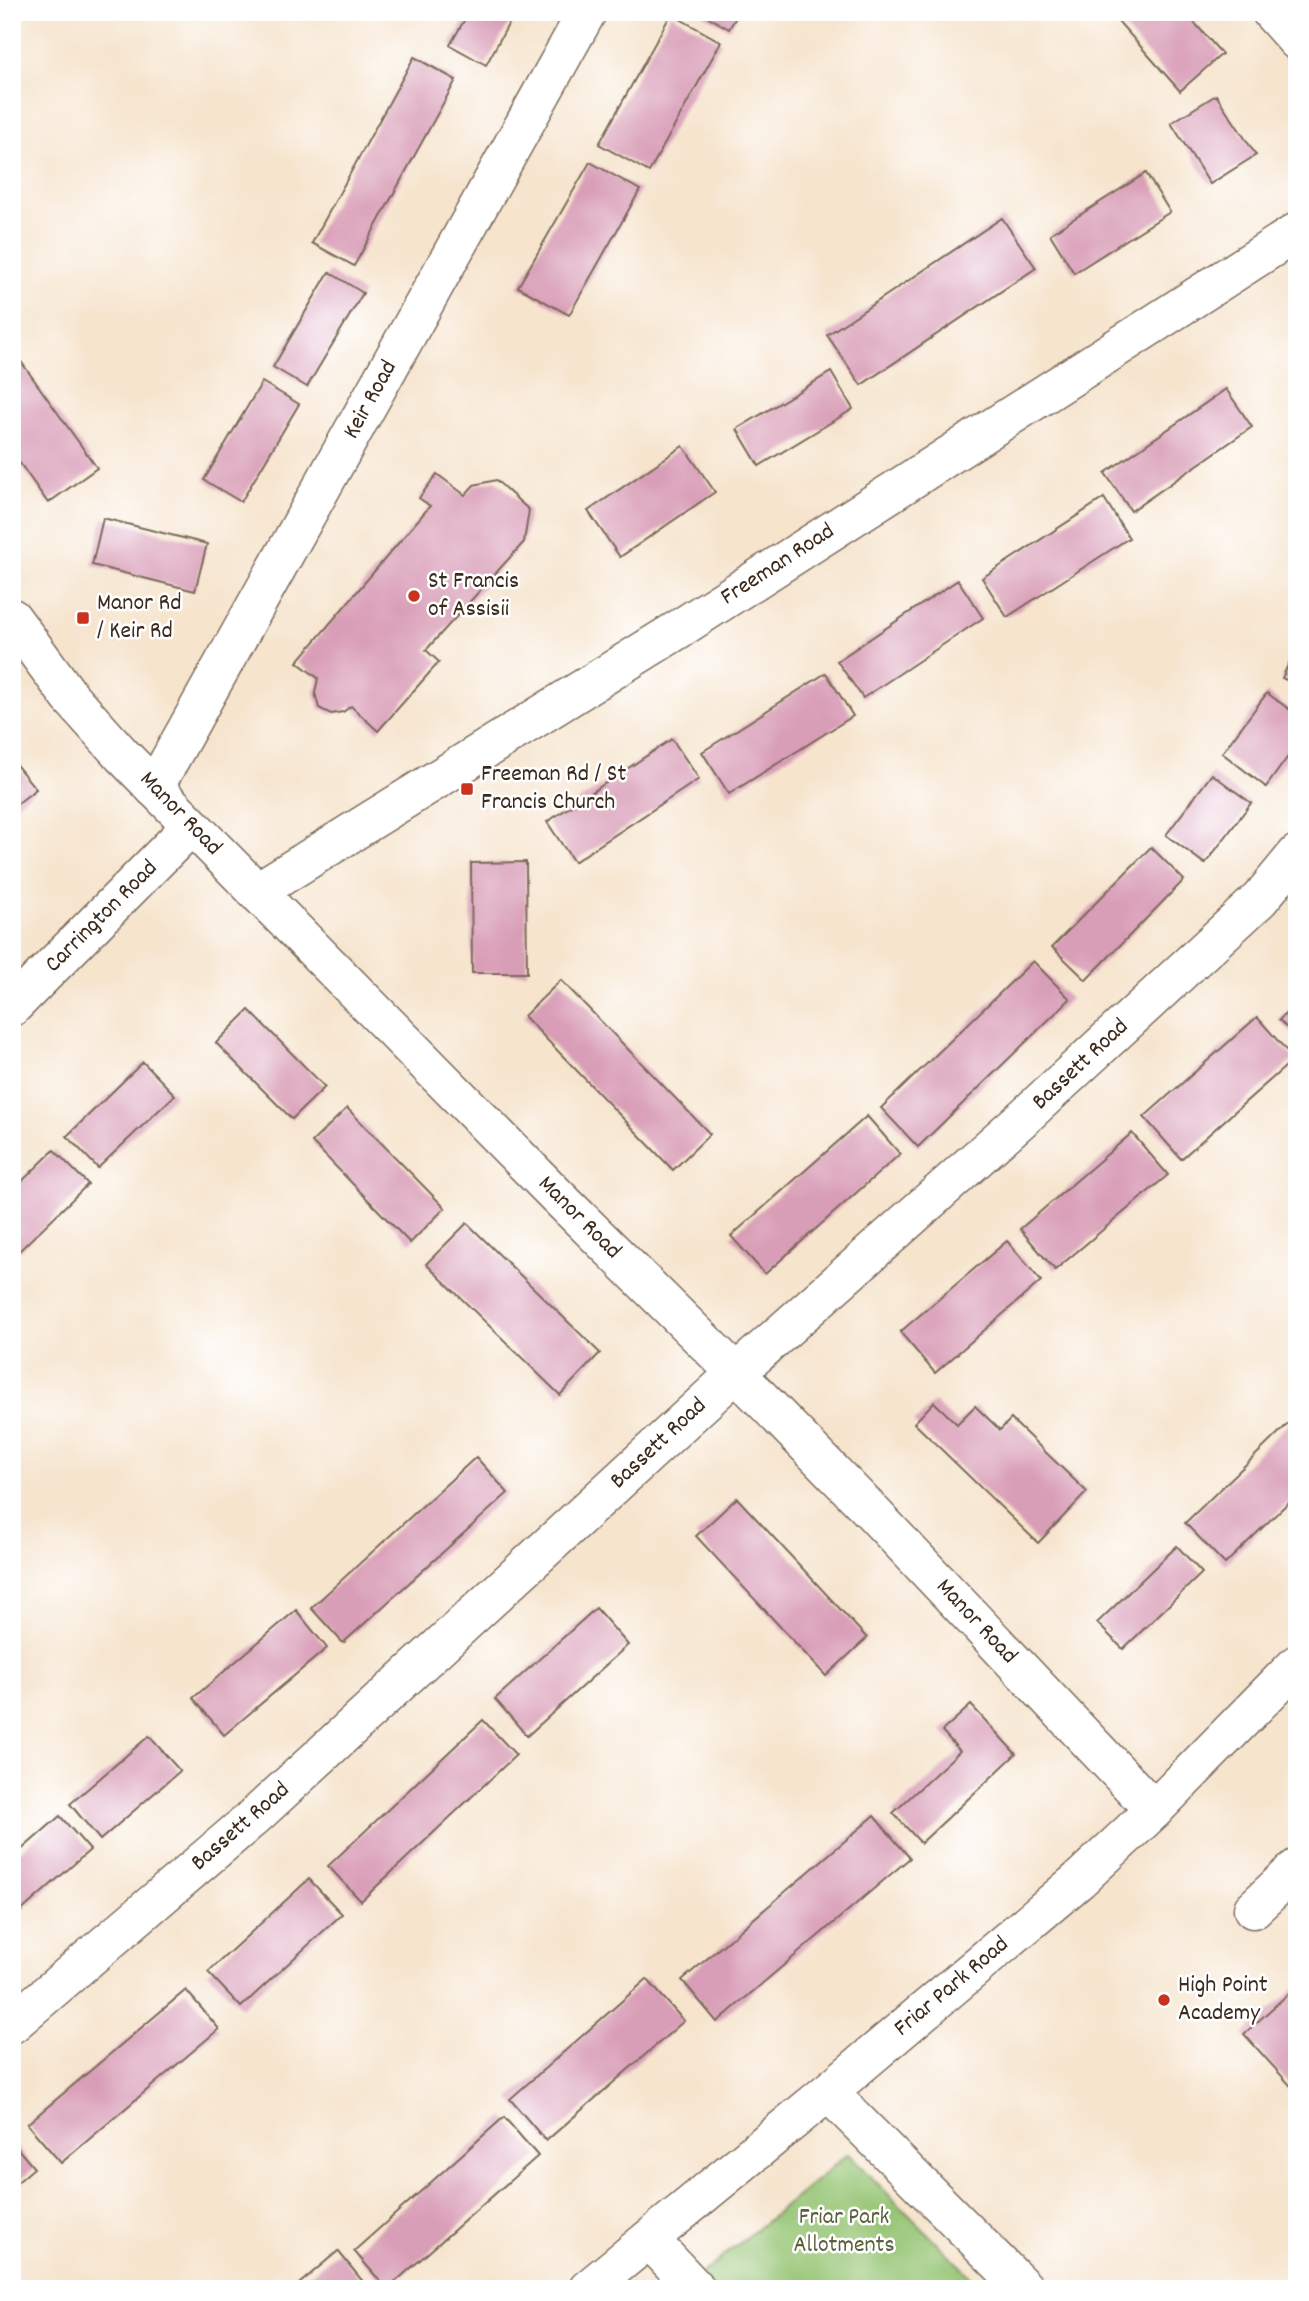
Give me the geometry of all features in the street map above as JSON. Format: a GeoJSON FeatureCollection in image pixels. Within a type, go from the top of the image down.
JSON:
{"type":"FeatureCollection","features":[{"type":"Feature","properties":{"kind":"street","name":"Keir Road"},"geometry":{"type":"LineString","coordinates":[[154,788],[587,12]]}},
{"type":"Feature","properties":{"kind":"street"},"geometry":{"type":"LineString","coordinates":[[1271,12],[1297,41]]}},
{"type":"Feature","properties":{"kind":"street","name":"Freeman Road"},"geometry":{"type":"LineString","coordinates":[[256,892],[680,629],[1297,232]]}},
{"type":"Feature","properties":{"kind":"street","name":"Manor Road"},"geometry":{"type":"LineString","coordinates":[[12,618],[70,697],[154,788],[873,1513],[1154,1810]]}},
{"type":"Feature","properties":{"kind":"street","name":"Carrington Road"},"geometry":{"type":"LineString","coordinates":[[12,1007],[191,826]]}},
{"type":"Feature","properties":{"kind":"street","name":"Bassett Road"},"geometry":{"type":"LineString","coordinates":[[12,2024],[254,1816],[736,1373],[1046,1098],[1260,899],[1297,854]]}},
{"type":"Feature","properties":{"kind":"street","name":"Friar Park Road"},"geometry":{"type":"LineString","coordinates":[[589,2289],[1079,1880],[1154,1810],[1297,1664]]}},
{"type":"Feature","properties":{"kind":"street"},"geometry":{"type":"LineString","coordinates":[[1253,1909],[1297,1868]]}},
{"type":"Feature","properties":{"kind":"street"},"geometry":{"type":"LineString","coordinates":[[828,2092],[1025,2289]]}},
{"type":"Feature","properties":{"kind":"street"},"geometry":{"type":"LineString","coordinates":[[649,2239],[696,2289]]}},
{"type":"Feature","properties":{"kind":"green space","name":"Friar Park Allotments"},"geometry":{"type":"Polygon","coordinates":[[[848,2154],[983,2289],[684,2289],[848,2154]]]}},
{"type":"Feature","properties":{"kind":"building"},"geometry":{"type":"Polygon","coordinates":[[[469,12],[515,12],[486,65],[450,45],[469,12]]]}},
{"type":"Feature","properties":{"kind":"building"},"geometry":{"type":"Polygon","coordinates":[[[700,12],[739,12],[729,29],[700,12]]]}},
{"type":"Feature","properties":{"kind":"building"},"geometry":{"type":"Polygon","coordinates":[[[1110,12],[1185,12],[1222,54],[1180,91],[1110,12]]]}},
{"type":"Feature","properties":{"kind":"building"},"geometry":{"type":"Polygon","coordinates":[[[671,14],[721,42],[649,172],[599,144],[671,14]]]}},
{"type":"Feature","properties":{"kind":"building"},"geometry":{"type":"Polygon","coordinates":[[[414,57],[456,80],[354,266],[312,243],[414,57]]]}},
{"type":"Feature","properties":{"kind":"building"},"geometry":{"type":"Polygon","coordinates":[[[1216,95],[1256,155],[1210,184],[1171,123],[1216,95]]]}},
{"type":"Feature","properties":{"kind":"building"},"geometry":{"type":"Polygon","coordinates":[[[590,162],[640,190],[569,315],[518,287],[590,162]]]}},
{"type":"Feature","properties":{"kind":"building"},"geometry":{"type":"Polygon","coordinates":[[[1146,173],[1170,212],[1074,273],[1050,234],[1146,173]]]}},
{"type":"Feature","properties":{"kind":"building"},"geometry":{"type":"Polygon","coordinates":[[[1002,218],[1036,268],[861,385],[827,335],[1002,218]]]}},
{"type":"Feature","properties":{"kind":"building"},"geometry":{"type":"Polygon","coordinates":[[[329,272],[363,293],[307,387],[273,367],[329,272]]]}},
{"type":"Feature","properties":{"kind":"building"},"geometry":{"type":"Polygon","coordinates":[[[12,349],[97,468],[48,503],[12,452],[12,349]]]}},
{"type":"Feature","properties":{"kind":"building"},"geometry":{"type":"Polygon","coordinates":[[[831,372],[853,409],[759,466],[737,429],[831,372]]]}},
{"type":"Feature","properties":{"kind":"building"},"geometry":{"type":"Polygon","coordinates":[[[262,382],[299,404],[241,502],[204,480],[262,382]]]}},
{"type":"Feature","properties":{"kind":"building"},"geometry":{"type":"Polygon","coordinates":[[[1226,389],[1252,427],[1131,511],[1105,473],[1226,389]]]}},
{"type":"Feature","properties":{"kind":"building"},"geometry":{"type":"Polygon","coordinates":[[[683,446],[715,492],[620,557],[588,511],[683,446]]]}},
{"type":"Feature","properties":{"kind":"building","name":"St Francis of Assisii"},"geometry":{"type":"Polygon","coordinates":[[[437,474],[465,495],[474,485],[496,480],[529,510],[524,542],[426,650],[439,662],[378,731],[351,706],[343,712],[331,714],[319,708],[315,693],[318,678],[297,662],[430,506],[419,498],[437,474]]]}},
{"type":"Feature","properties":{"kind":"building"},"geometry":{"type":"Polygon","coordinates":[[[1104,498],[1129,538],[1007,617],[982,578],[1104,498]]]}},
{"type":"Feature","properties":{"kind":"building"},"geometry":{"type":"Polygon","coordinates":[[[103,518],[207,544],[195,591],[92,565],[103,518]]]}},
{"type":"Feature","properties":{"kind":"building"},"geometry":{"type":"Polygon","coordinates":[[[958,580],[983,618],[863,698],[837,661],[958,580]]]}},
{"type":"Feature","properties":{"kind":"building"},"geometry":{"type":"Polygon","coordinates":[[[1297,646],[1297,685],[1282,678],[1297,646]]]}},
{"type":"Feature","properties":{"kind":"building"},"geometry":{"type":"Polygon","coordinates":[[[826,673],[853,716],[729,794],[702,752],[826,673]]]}},
{"type":"Feature","properties":{"kind":"building"},"geometry":{"type":"Polygon","coordinates":[[[1267,693],[1297,715],[1297,744],[1266,787],[1222,753],[1267,693]]]}},
{"type":"Feature","properties":{"kind":"building"},"geometry":{"type":"Polygon","coordinates":[[[672,739],[699,779],[574,862],[547,822],[672,739]]]}},
{"type":"Feature","properties":{"kind":"building"},"geometry":{"type":"Polygon","coordinates":[[[12,760],[36,789],[12,808],[12,760]]]}},
{"type":"Feature","properties":{"kind":"building"},"geometry":{"type":"Polygon","coordinates":[[[1212,774],[1251,803],[1205,864],[1166,835],[1212,774]]]}},
{"type":"Feature","properties":{"kind":"building"},"geometry":{"type":"Polygon","coordinates":[[[1151,847],[1184,880],[1086,980],[1052,947],[1151,847]]]}},
{"type":"Feature","properties":{"kind":"building"},"geometry":{"type":"Polygon","coordinates":[[[526,862],[527,973],[472,973],[471,863],[526,862]]]}},
{"type":"Feature","properties":{"kind":"building"},"geometry":{"type":"Polygon","coordinates":[[[1033,961],[1070,999],[918,1147],[881,1108],[1033,961]]]}},
{"type":"Feature","properties":{"kind":"building"},"geometry":{"type":"Polygon","coordinates":[[[561,980],[710,1134],[673,1170],[524,1016],[561,980]]]}},
{"type":"Feature","properties":{"kind":"building"},"geometry":{"type":"Polygon","coordinates":[[[1297,1003],[1297,1038],[1279,1020],[1297,1003]]]}},
{"type":"Feature","properties":{"kind":"building"},"geometry":{"type":"Polygon","coordinates":[[[249,1010],[325,1087],[292,1119],[216,1043],[249,1010]]]}},
{"type":"Feature","properties":{"kind":"building"},"geometry":{"type":"Polygon","coordinates":[[[1257,1017],[1294,1059],[1181,1159],[1144,1117],[1257,1017]]]}},
{"type":"Feature","properties":{"kind":"building"},"geometry":{"type":"Polygon","coordinates":[[[143,1062],[175,1095],[98,1168],[67,1136],[143,1062]]]}},
{"type":"Feature","properties":{"kind":"building"},"geometry":{"type":"Polygon","coordinates":[[[347,1108],[445,1208],[410,1243],[312,1142],[347,1108]]]}},
{"type":"Feature","properties":{"kind":"building"},"geometry":{"type":"Polygon","coordinates":[[[867,1116],[900,1154],[765,1274],[731,1236],[867,1116]]]}},
{"type":"Feature","properties":{"kind":"building"},"geometry":{"type":"Polygon","coordinates":[[[1132,1133],[1168,1175],[1055,1270],[1020,1229],[1132,1133]]]}},
{"type":"Feature","properties":{"kind":"building"},"geometry":{"type":"Polygon","coordinates":[[[54,1150],[88,1184],[12,1258],[12,1191],[54,1150]]]}},
{"type":"Feature","properties":{"kind":"building"},"geometry":{"type":"Polygon","coordinates":[[[467,1223],[600,1353],[560,1395],[426,1264],[467,1223]]]}},
{"type":"Feature","properties":{"kind":"building"},"geometry":{"type":"Polygon","coordinates":[[[1007,1241],[1041,1281],[935,1373],[900,1332],[1007,1241]]]}},
{"type":"Feature","properties":{"kind":"building"},"geometry":{"type":"Polygon","coordinates":[[[934,1402],[957,1424],[975,1406],[1000,1430],[1011,1419],[1087,1492],[1038,1543],[914,1423],[934,1402]]]}},
{"type":"Feature","properties":{"kind":"building"},"geometry":{"type":"Polygon","coordinates":[[[1291,1421],[1297,1427],[1297,1494],[1225,1564],[1185,1523],[1291,1421]]]}},
{"type":"Feature","properties":{"kind":"building"},"geometry":{"type":"Polygon","coordinates":[[[476,1457],[508,1493],[343,1643],[311,1608],[476,1457]]]}},
{"type":"Feature","properties":{"kind":"building"},"geometry":{"type":"Polygon","coordinates":[[[737,1498],[867,1638],[826,1676],[696,1536],[737,1498]]]}},
{"type":"Feature","properties":{"kind":"building"},"geometry":{"type":"Polygon","coordinates":[[[1177,1546],[1202,1573],[1123,1649],[1097,1623],[1177,1546]]]}},
{"type":"Feature","properties":{"kind":"building"},"geometry":{"type":"Polygon","coordinates":[[[596,1608],[628,1645],[527,1736],[495,1699],[596,1608]]]}},
{"type":"Feature","properties":{"kind":"building"},"geometry":{"type":"Polygon","coordinates":[[[296,1610],[327,1648],[224,1735],[193,1698],[296,1610]]]}},
{"type":"Feature","properties":{"kind":"building"},"geometry":{"type":"Polygon","coordinates":[[[971,1705],[1016,1754],[921,1843],[893,1813],[960,1751],[942,1731],[971,1705]]]}},
{"type":"Feature","properties":{"kind":"building"},"geometry":{"type":"Polygon","coordinates":[[[483,1720],[516,1755],[361,1901],[328,1866],[483,1720]]]}},
{"type":"Feature","properties":{"kind":"building"},"geometry":{"type":"Polygon","coordinates":[[[149,1736],[180,1771],[100,1840],[70,1804],[149,1736]]]}},
{"type":"Feature","properties":{"kind":"building"},"geometry":{"type":"Polygon","coordinates":[[[60,1816],[90,1850],[12,1919],[12,1858],[60,1816]]]}},
{"type":"Feature","properties":{"kind":"building"},"geometry":{"type":"Polygon","coordinates":[[[874,1816],[910,1858],[717,2022],[682,1980],[874,1816]]]}},
{"type":"Feature","properties":{"kind":"building"},"geometry":{"type":"Polygon","coordinates":[[[309,1879],[342,1914],[241,2007],[208,1972],[309,1879]]]}},
{"type":"Feature","properties":{"kind":"building"},"geometry":{"type":"Polygon","coordinates":[[[647,1979],[684,2021],[546,2141],[510,2099],[647,1979]]]}},
{"type":"Feature","properties":{"kind":"building"},"geometry":{"type":"Polygon","coordinates":[[[1297,1986],[1297,2093],[1244,2034],[1297,1986]]]}},
{"type":"Feature","properties":{"kind":"building"},"geometry":{"type":"Polygon","coordinates":[[[186,1990],[219,2029],[61,2163],[27,2124],[186,1990]]]}},
{"type":"Feature","properties":{"kind":"building"},"geometry":{"type":"Polygon","coordinates":[[[504,2117],[538,2156],[387,2289],[354,2251],[504,2117]]]}},
{"type":"Feature","properties":{"kind":"building"},"geometry":{"type":"Polygon","coordinates":[[[12,2142],[34,2168],[12,2187],[12,2142]]]}},
{"type":"Feature","properties":{"kind":"building"},"geometry":{"type":"Polygon","coordinates":[[[338,2251],[369,2289],[293,2289],[338,2251]]]}},
{"type":"Feature","properties":{"kind":"place","name":"St Francis of Assisii"},"geometry":{"type":"Point","coordinates":[414,596]}},
{"type":"Feature","properties":{"kind":"place","name":"Manor Rd / Keir Rd"},"geometry":{"type":"Point","coordinates":[83,618]}},
{"type":"Feature","properties":{"kind":"place","name":"Freeman Rd / St Francis Church"},"geometry":{"type":"Point","coordinates":[467,789]}},
{"type":"Feature","properties":{"kind":"place","name":"High Point Academy"},"geometry":{"type":"Point","coordinates":[1164,2000]}}]}
